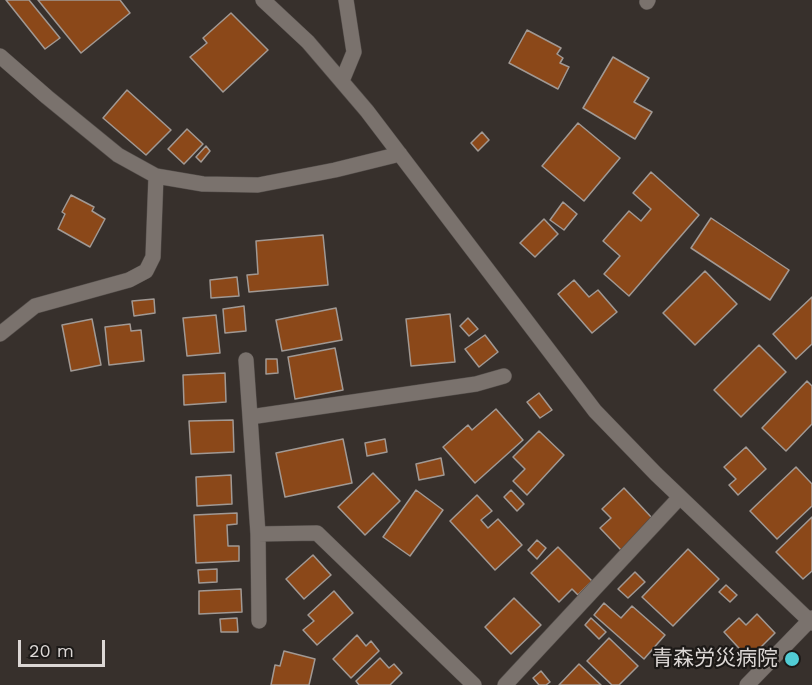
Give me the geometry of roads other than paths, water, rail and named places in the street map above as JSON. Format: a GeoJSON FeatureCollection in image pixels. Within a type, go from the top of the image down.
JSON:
{"type":"FeatureCollection","features":[{"type":"Feature","properties":{"kind":"street"},"geometry":{"type":"LineString","coordinates":[[263,0],[308,42],[342,81],[595,411],[680,497],[811,621],[747,685]]}},
{"type":"Feature","properties":{"kind":"street"},"geometry":{"type":"LineString","coordinates":[[342,81],[354,52],[346,0]]}},
{"type":"Feature","properties":{"kind":"street"},"geometry":{"type":"LineString","coordinates":[[0,56],[46,97],[118,155],[156,176],[203,184],[258,185],[400,154]]}},
{"type":"Feature","properties":{"kind":"street"},"geometry":{"type":"LineString","coordinates":[[0,334],[35,306],[129,280],[146,271],[153,257],[156,176]]}},
{"type":"Feature","properties":{"kind":"street"},"geometry":{"type":"LineString","coordinates":[[246,360],[258,534],[259,621]]}},
{"type":"Feature","properties":{"kind":"street"},"geometry":{"type":"LineString","coordinates":[[250,417],[476,384],[504,376]]}},
{"type":"Feature","properties":{"kind":"street"},"geometry":{"type":"LineString","coordinates":[[505,685],[680,497]]}},
{"type":"Feature","properties":{"kind":"street"},"geometry":{"type":"LineString","coordinates":[[258,534],[317,532],[474,685]]}},
{"type":"Feature","properties":{"kind":"place","name":"青森労災病院"},"geometry":{"type":"Point","coordinates":[792,659]}}]}
